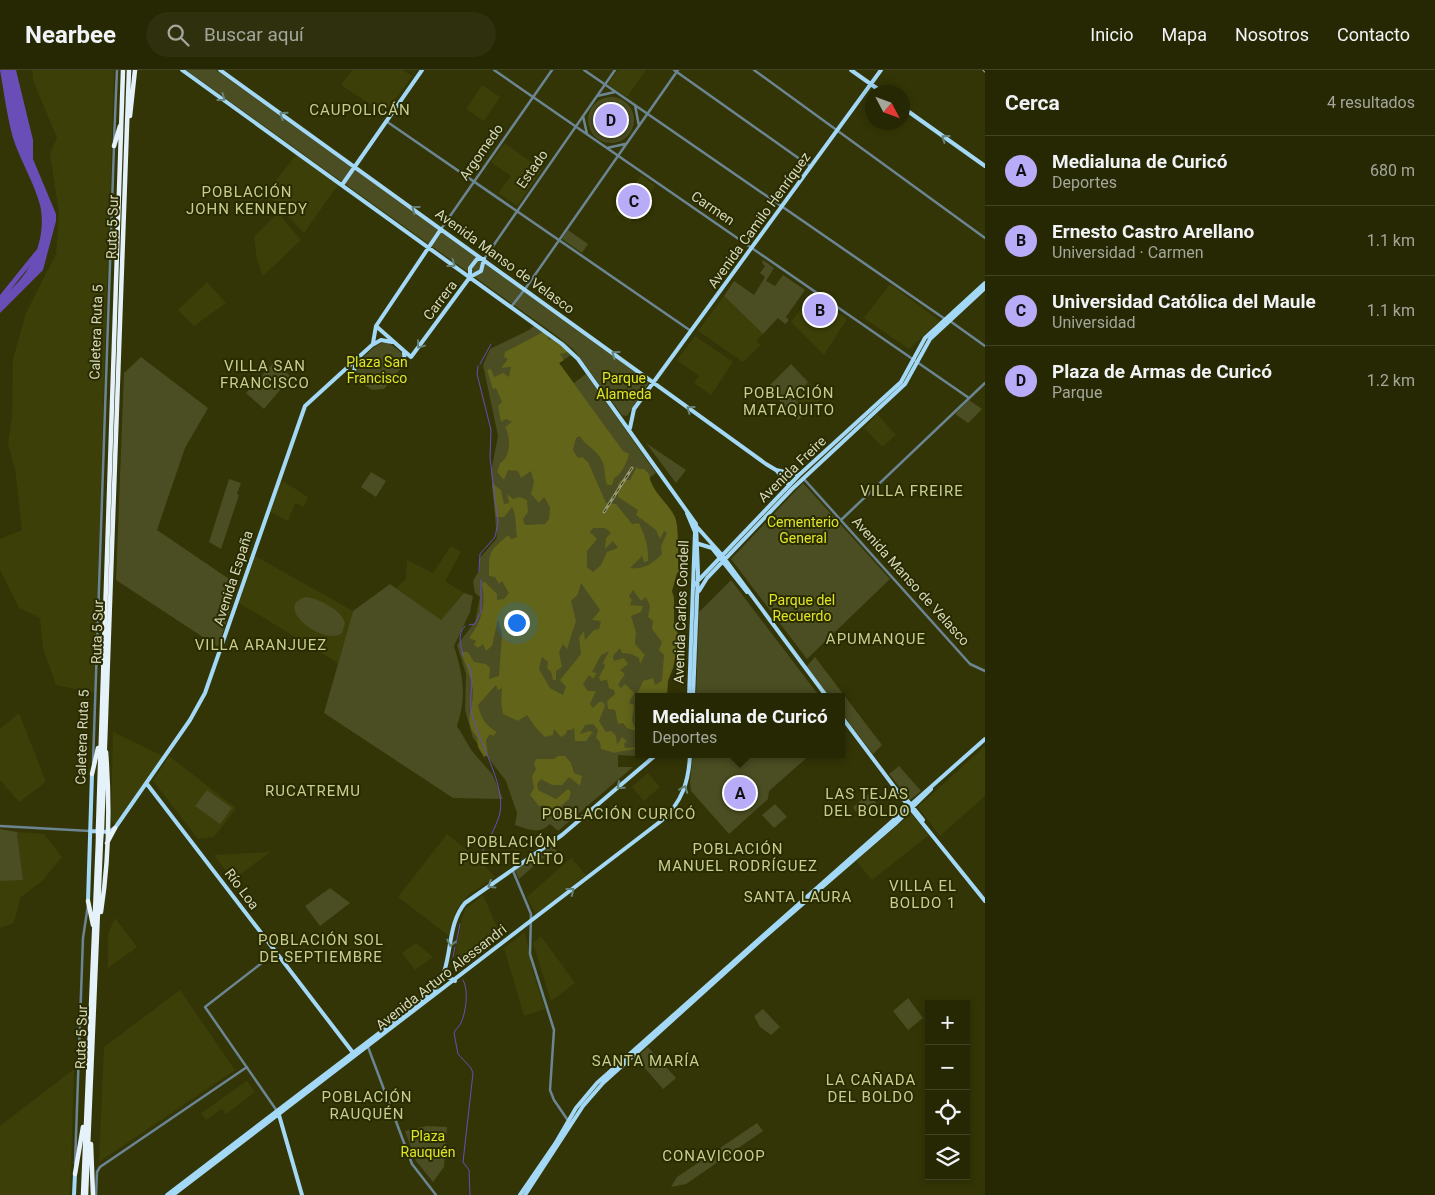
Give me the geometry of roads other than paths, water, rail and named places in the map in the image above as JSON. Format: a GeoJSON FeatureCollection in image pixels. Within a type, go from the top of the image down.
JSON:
{"type":"FeatureCollection","features":[{"type":"Feature","properties":{"kind":"highway","name":"Ruta 5 Sur"},"geometry":{"type":"LineString","coordinates":[[85,1195],[86,1108],[100,828],[123,70]]}},
{"type":"Feature","properties":{"kind":"highway","name":"Ruta 5 Sur"},"geometry":{"type":"LineString","coordinates":[[102,726],[129,70]]}},
{"type":"Feature","properties":{"kind":"highway"},"geometry":{"type":"LineString","coordinates":[[127,138],[135,70]]}},
{"type":"Feature","properties":{"kind":"highway"},"geometry":{"type":"LineString","coordinates":[[114,146],[122,117]]}},
{"type":"Feature","properties":{"kind":"highway"},"geometry":{"type":"LineString","coordinates":[[92,774],[102,726]]}},
{"type":"Feature","properties":{"kind":"highway"},"geometry":{"type":"LineString","coordinates":[[97,940],[107,832],[108,782],[102,726]]}},
{"type":"Feature","properties":{"kind":"highway"},"geometry":{"type":"LineString","coordinates":[[106,844],[116,827],[107,823]]}},
{"type":"Feature","properties":{"kind":"highway","name":"Ruta 5 Sur"},"geometry":{"type":"LineString","coordinates":[[85,1195],[97,940],[99,840]]}},
{"type":"Feature","properties":{"kind":"highway"},"geometry":{"type":"LineString","coordinates":[[88,901],[94,931]]}},
{"type":"Feature","properties":{"kind":"highway"},"geometry":{"type":"LineString","coordinates":[[75,1174],[86,1108]]}},
{"type":"Feature","properties":{"kind":"highway"},"geometry":{"type":"LineString","coordinates":[[89,1120],[94,1195]]}},
{"type":"Feature","properties":{"kind":"main road"},"geometry":{"type":"LineString","coordinates":[[182,70],[570,350],[620,416],[686,510]]}},
{"type":"Feature","properties":{"kind":"main road","name":"Avenida Manso de Velasco"},"geometry":{"type":"LineString","coordinates":[[220,70],[484,259],[759,460],[776,470],[801,477]]}},
{"type":"Feature","properties":{"kind":"main road"},"geometry":{"type":"LineString","coordinates":[[342,185],[422,70]]}},
{"type":"Feature","properties":{"kind":"main road"},"geometry":{"type":"LineString","coordinates":[[851,70],[871,84]]}},
{"type":"Feature","properties":{"kind":"main road","name":"Avenida Camilo Henríquez"},"geometry":{"type":"LineString","coordinates":[[630,418],[881,70]]}},
{"type":"Feature","properties":{"kind":"main road"},"geometry":{"type":"LineString","coordinates":[[910,113],[985,166]]}},
{"type":"Feature","properties":{"kind":"main road","name":"Argomedo"},"geometry":{"type":"LineString","coordinates":[[376,326],[441,229]]}},
{"type":"Feature","properties":{"kind":"main road","name":"Estado"},"geometry":{"type":"LineString","coordinates":[[470,277],[472,264],[477,259],[484,259]]}},
{"type":"Feature","properties":{"kind":"main road","name":"Carrera"},"geometry":{"type":"LineString","coordinates":[[404,352],[411,357],[470,277],[481,271],[484,259]]}},
{"type":"Feature","properties":{"kind":"main road","name":"Avenida Freire"},"geometry":{"type":"LineString","coordinates":[[947,320],[985,283]]}},
{"type":"Feature","properties":{"kind":"main road","name":"Avenida Freire"},"geometry":{"type":"LineString","coordinates":[[698,593],[705,580],[801,477],[902,382],[925,338],[985,288]]}},
{"type":"Feature","properties":{"kind":"main road"},"geometry":{"type":"LineString","coordinates":[[376,326],[404,352],[405,365]]}},
{"type":"Feature","properties":{"kind":"main road"},"geometry":{"type":"LineString","coordinates":[[372,345],[376,326]]}},
{"type":"Feature","properties":{"kind":"main road"},"geometry":{"type":"LineString","coordinates":[[372,345],[381,340],[392,342]]}},
{"type":"Feature","properties":{"kind":"main road","name":"Avenida España"},"geometry":{"type":"LineString","coordinates":[[90,831],[107,832],[116,827],[194,714],[209,685],[306,406],[372,345]]}},
{"type":"Feature","properties":{"kind":"main road"},"geometry":{"type":"LineString","coordinates":[[354,372],[357,358]]}},
{"type":"Feature","properties":{"kind":"main road"},"geometry":{"type":"LineString","coordinates":[[620,416],[630,418],[630,430]]}},
{"type":"Feature","properties":{"kind":"main road","name":"Avenida Manso de Velasco"},"geometry":{"type":"LineString","coordinates":[[776,470],[789,485]]}},
{"type":"Feature","properties":{"kind":"main road","name":"Avenida Freire"},"geometry":{"type":"LineString","coordinates":[[694,584],[789,485],[801,477]]}},
{"type":"Feature","properties":{"kind":"main road","name":"Avenida Carlos Condell"},"geometry":{"type":"LineString","coordinates":[[686,510],[697,527],[699,544],[693,693]]}},
{"type":"Feature","properties":{"kind":"main road","name":"Avenida Carlos Condell"},"geometry":{"type":"LineString","coordinates":[[686,510],[693,525],[694,538],[689,693]]}},
{"type":"Feature","properties":{"kind":"main road"},"geometry":{"type":"LineString","coordinates":[[697,527],[824,693]]}},
{"type":"Feature","properties":{"kind":"main road"},"geometry":{"type":"LineString","coordinates":[[694,538],[699,544],[710,547],[720,556]]}},
{"type":"Feature","properties":{"kind":"main road"},"geometry":{"type":"LineString","coordinates":[[845,721],[985,900]]}},
{"type":"Feature","properties":{"kind":"main road"},"geometry":{"type":"LineString","coordinates":[[525,1195],[588,1100],[608,1077],[985,739]]}},
{"type":"Feature","properties":{"kind":"main road"},"geometry":{"type":"LineString","coordinates":[[431,1000],[433,992],[445,970],[457,917],[462,907],[484,889],[513,871],[562,835],[652,758]]}},
{"type":"Feature","properties":{"kind":"main road","name":"Avenida Arturo Alessandri"},"geometry":{"type":"LineString","coordinates":[[355,1054],[368,1047],[431,1000],[669,815],[685,789],[689,758]]}},
{"type":"Feature","properties":{"kind":"main road","name":"Caletera Ruta 5"},"geometry":{"type":"LineString","coordinates":[[88,901],[92,774]]}},
{"type":"Feature","properties":{"kind":"main road","name":"Río Loa"},"geometry":{"type":"LineString","coordinates":[[147,784],[355,1054]]}},
{"type":"Feature","properties":{"kind":"main road"},"geometry":{"type":"LineString","coordinates":[[520,1195],[587,1094],[608,1071],[911,806]]}},
{"type":"Feature","properties":{"kind":"main road"},"geometry":{"type":"LineString","coordinates":[[445,970],[448,977],[455,981]]}},
{"type":"Feature","properties":{"kind":"main road","name":"Avenida Arturo Alessandri"},"geometry":{"type":"LineString","coordinates":[[173,1195],[433,992]]}},
{"type":"Feature","properties":{"kind":"main road"},"geometry":{"type":"LineString","coordinates":[[278,1113],[302,1195]]}},
{"type":"Feature","properties":{"kind":"main road","name":"Avenida Arturo Alessandri"},"geometry":{"type":"LineString","coordinates":[[167,1195],[278,1113]]}},
{"type":"Feature","properties":{"kind":"main road","name":"Caletera Ruta 5"},"geometry":{"type":"LineString","coordinates":[[74,1195],[75,1174]]}},
{"type":"Feature","properties":{"kind":"street","name":"Caletera Ruta 5"},"geometry":{"type":"LineString","coordinates":[[92,774],[117,70]]}},
{"type":"Feature","properties":{"kind":"street","name":"Carmen"},"geometry":{"type":"LineString","coordinates":[[494,70],[969,398]]}},
{"type":"Feature","properties":{"kind":"street","name":"Argomedo"},"geometry":{"type":"LineString","coordinates":[[441,229],[552,70]]}},
{"type":"Feature","properties":{"kind":"street"},"geometry":{"type":"LineString","coordinates":[[584,70],[985,346]]}},
{"type":"Feature","properties":{"kind":"street","name":"Estado"},"geometry":{"type":"LineString","coordinates":[[484,259],[615,70]]}},
{"type":"Feature","properties":{"kind":"street"},"geometry":{"type":"LineString","coordinates":[[754,70],[985,238]]}},
{"type":"Feature","properties":{"kind":"street"},"geometry":{"type":"LineString","coordinates":[[511,307],[676,71],[811,167]]}},
{"type":"Feature","properties":{"kind":"street"},"geometry":{"type":"LineString","coordinates":[[597,96],[615,92]]}},
{"type":"Feature","properties":{"kind":"street"},"geometry":{"type":"LineString","coordinates":[[635,105],[639,126]]}},
{"type":"Feature","properties":{"kind":"street"},"geometry":{"type":"LineString","coordinates":[[583,116],[587,134]]}},
{"type":"Feature","properties":{"kind":"street"},"geometry":{"type":"LineString","coordinates":[[386,121],[692,331]]}},
{"type":"Feature","properties":{"kind":"street"},"geometry":{"type":"LineString","coordinates":[[607,148],[626,143]]}},
{"type":"Feature","properties":{"kind":"street"},"geometry":{"type":"LineString","coordinates":[[841,520],[985,383]]}},
{"type":"Feature","properties":{"kind":"street","name":"Avenida Manso de Velasco"},"geometry":{"type":"LineString","coordinates":[[801,477],[970,664],[985,671]]}},
{"type":"Feature","properties":{"kind":"street"},"geometry":{"type":"LineString","coordinates":[[0,826],[90,831]]}},
{"type":"Feature","properties":{"kind":"street"},"geometry":{"type":"LineString","coordinates":[[513,871],[531,912],[530,954],[554,1032],[550,1086],[554,1100],[571,1125]]}},
{"type":"Feature","properties":{"kind":"street","name":"Caletera Ruta 5"},"geometry":{"type":"LineString","coordinates":[[75,1174],[83,938],[88,901]]}},
{"type":"Feature","properties":{"kind":"street"},"geometry":{"type":"LineString","coordinates":[[276,952],[205,1007],[278,1113]]}},
{"type":"Feature","properties":{"kind":"street"},"geometry":{"type":"LineString","coordinates":[[368,1047],[412,1164],[436,1195]]}},
{"type":"Feature","properties":{"kind":"street"},"geometry":{"type":"LineString","coordinates":[[94,1195],[98,1170],[247,1067]]}},
{"type":"Feature","properties":{"kind":"waterway"},"geometry":{"type":"LineString","coordinates":[[0,299],[37,253]]}},
{"type":"Feature","properties":{"kind":"waterway"},"geometry":{"type":"LineString","coordinates":[[480,364],[491,344]]}},
{"type":"Feature","properties":{"kind":"waterway"},"geometry":{"type":"LineString","coordinates":[[478,366],[477,374],[491,430],[490,458],[498,522],[495,537],[480,554],[479,571]]}},
{"type":"Feature","properties":{"kind":"waterway"},"geometry":{"type":"LineString","coordinates":[[469,625],[475,624],[481,612],[481,580]]}},
{"type":"Feature","properties":{"kind":"waterway"},"geometry":{"type":"LineString","coordinates":[[464,656],[460,644],[460,636],[465,626]]}},
{"type":"Feature","properties":{"kind":"waterway"},"geometry":{"type":"LineString","coordinates":[[468,664],[472,674],[471,709],[478,734],[495,775],[501,801],[498,819],[479,858]]}},
{"type":"Feature","properties":{"kind":"waterway"},"geometry":{"type":"LineString","coordinates":[[456,944],[460,924]]}},
{"type":"Feature","properties":{"kind":"waterway"},"geometry":{"type":"LineString","coordinates":[[453,957],[455,947]]}},
{"type":"Feature","properties":{"kind":"waterway"},"geometry":{"type":"LineString","coordinates":[[452,960],[458,972]]}},
{"type":"Feature","properties":{"kind":"waterway"},"geometry":{"type":"LineString","coordinates":[[463,980],[466,989],[464,1013],[461,1023],[454,1033],[458,1054],[471,1068],[473,1073],[463,1162],[469,1170],[470,1195]]}},
{"type":"Feature","properties":{"kind":"railway"},"geometry":{"type":"LineString","coordinates":[[604,512],[632,468]]}},
{"type":"Feature","properties":{"kind":"place","name":"Plaza de Armas de Curicó"},"geometry":{"type":"Point","coordinates":[611,120]}},
{"type":"Feature","properties":{"kind":"place","name":"Universidad Católica del Maule"},"geometry":{"type":"Point","coordinates":[634,201]}},
{"type":"Feature","properties":{"kind":"place","name":"Ernesto Castro Arellano"},"geometry":{"type":"Point","coordinates":[820,310]}},
{"type":"Feature","properties":{"kind":"place","name":"Medialuna de Curicó"},"geometry":{"type":"Point","coordinates":[740,793]}},
{"type":"Feature","properties":{"kind":"district","name":"CAUPOLICÁN"},"geometry":{"type":"Point","coordinates":[360,110]}},
{"type":"Feature","properties":{"kind":"district","name":"POBLACIÓN JOHN KENNEDY"},"geometry":{"type":"Point","coordinates":[247,200]}},
{"type":"Feature","properties":{"kind":"district","name":"VILLA SAN FRANCISCO"},"geometry":{"type":"Point","coordinates":[265,374]}},
{"type":"Feature","properties":{"kind":"district","name":"POBLACIÓN MATAQUITO"},"geometry":{"type":"Point","coordinates":[789,402]}},
{"type":"Feature","properties":{"kind":"district","name":"VILLA FREIRE"},"geometry":{"type":"Point","coordinates":[912,491]}},
{"type":"Feature","properties":{"kind":"district","name":"APUMANQUE"},"geometry":{"type":"Point","coordinates":[876,639]}},
{"type":"Feature","properties":{"kind":"district","name":"VILLA ARANJUEZ"},"geometry":{"type":"Point","coordinates":[261,645]}},
{"type":"Feature","properties":{"kind":"district","name":"RUCATREMU"},"geometry":{"type":"Point","coordinates":[313,791]}},
{"type":"Feature","properties":{"kind":"district","name":"LAS TEJAS DEL BOLDO"},"geometry":{"type":"Point","coordinates":[867,802]}},
{"type":"Feature","properties":{"kind":"district","name":"POBLACIÓN CURICÓ"},"geometry":{"type":"Point","coordinates":[619,814]}},
{"type":"Feature","properties":{"kind":"district","name":"POBLACIÓN PUENTE ALTO"},"geometry":{"type":"Point","coordinates":[512,850]}},
{"type":"Feature","properties":{"kind":"district","name":"POBLACIÓN MANUEL RODRÍGUEZ"},"geometry":{"type":"Point","coordinates":[738,858]}},
{"type":"Feature","properties":{"kind":"district","name":"VILLA EL BOLDO 1"},"geometry":{"type":"Point","coordinates":[923,894]}},
{"type":"Feature","properties":{"kind":"district","name":"SANTA LAURA"},"geometry":{"type":"Point","coordinates":[798,897]}},
{"type":"Feature","properties":{"kind":"district","name":"POBLACIÓN SOL DE SEPTIEMBRE"},"geometry":{"type":"Point","coordinates":[321,948]}},
{"type":"Feature","properties":{"kind":"district","name":"SANTA MARÍA"},"geometry":{"type":"Point","coordinates":[646,1061]}},
{"type":"Feature","properties":{"kind":"district","name":"LA CAÑADA DEL BOLDO"},"geometry":{"type":"Point","coordinates":[871,1088]}},
{"type":"Feature","properties":{"kind":"district","name":"POBLACIÓN RAUQUÉN"},"geometry":{"type":"Point","coordinates":[367,1106]}},
{"type":"Feature","properties":{"kind":"district","name":"CONAVICOOP"},"geometry":{"type":"Point","coordinates":[714,1156]}},
{"type":"Feature","properties":{"kind":"park label","name":"Plaza San Francisco"},"geometry":{"type":"Point","coordinates":[377,370]}},
{"type":"Feature","properties":{"kind":"park label","name":"Parque Alameda"},"geometry":{"type":"Point","coordinates":[624,386]}},
{"type":"Feature","properties":{"kind":"park label","name":"Cementerio General"},"geometry":{"type":"Point","coordinates":[803,530]}},
{"type":"Feature","properties":{"kind":"park label","name":"Parque del Recuerdo"},"geometry":{"type":"Point","coordinates":[802,608]}},
{"type":"Feature","properties":{"kind":"park label","name":"Plaza Rauquén"},"geometry":{"type":"Point","coordinates":[428,1144]}}]}
